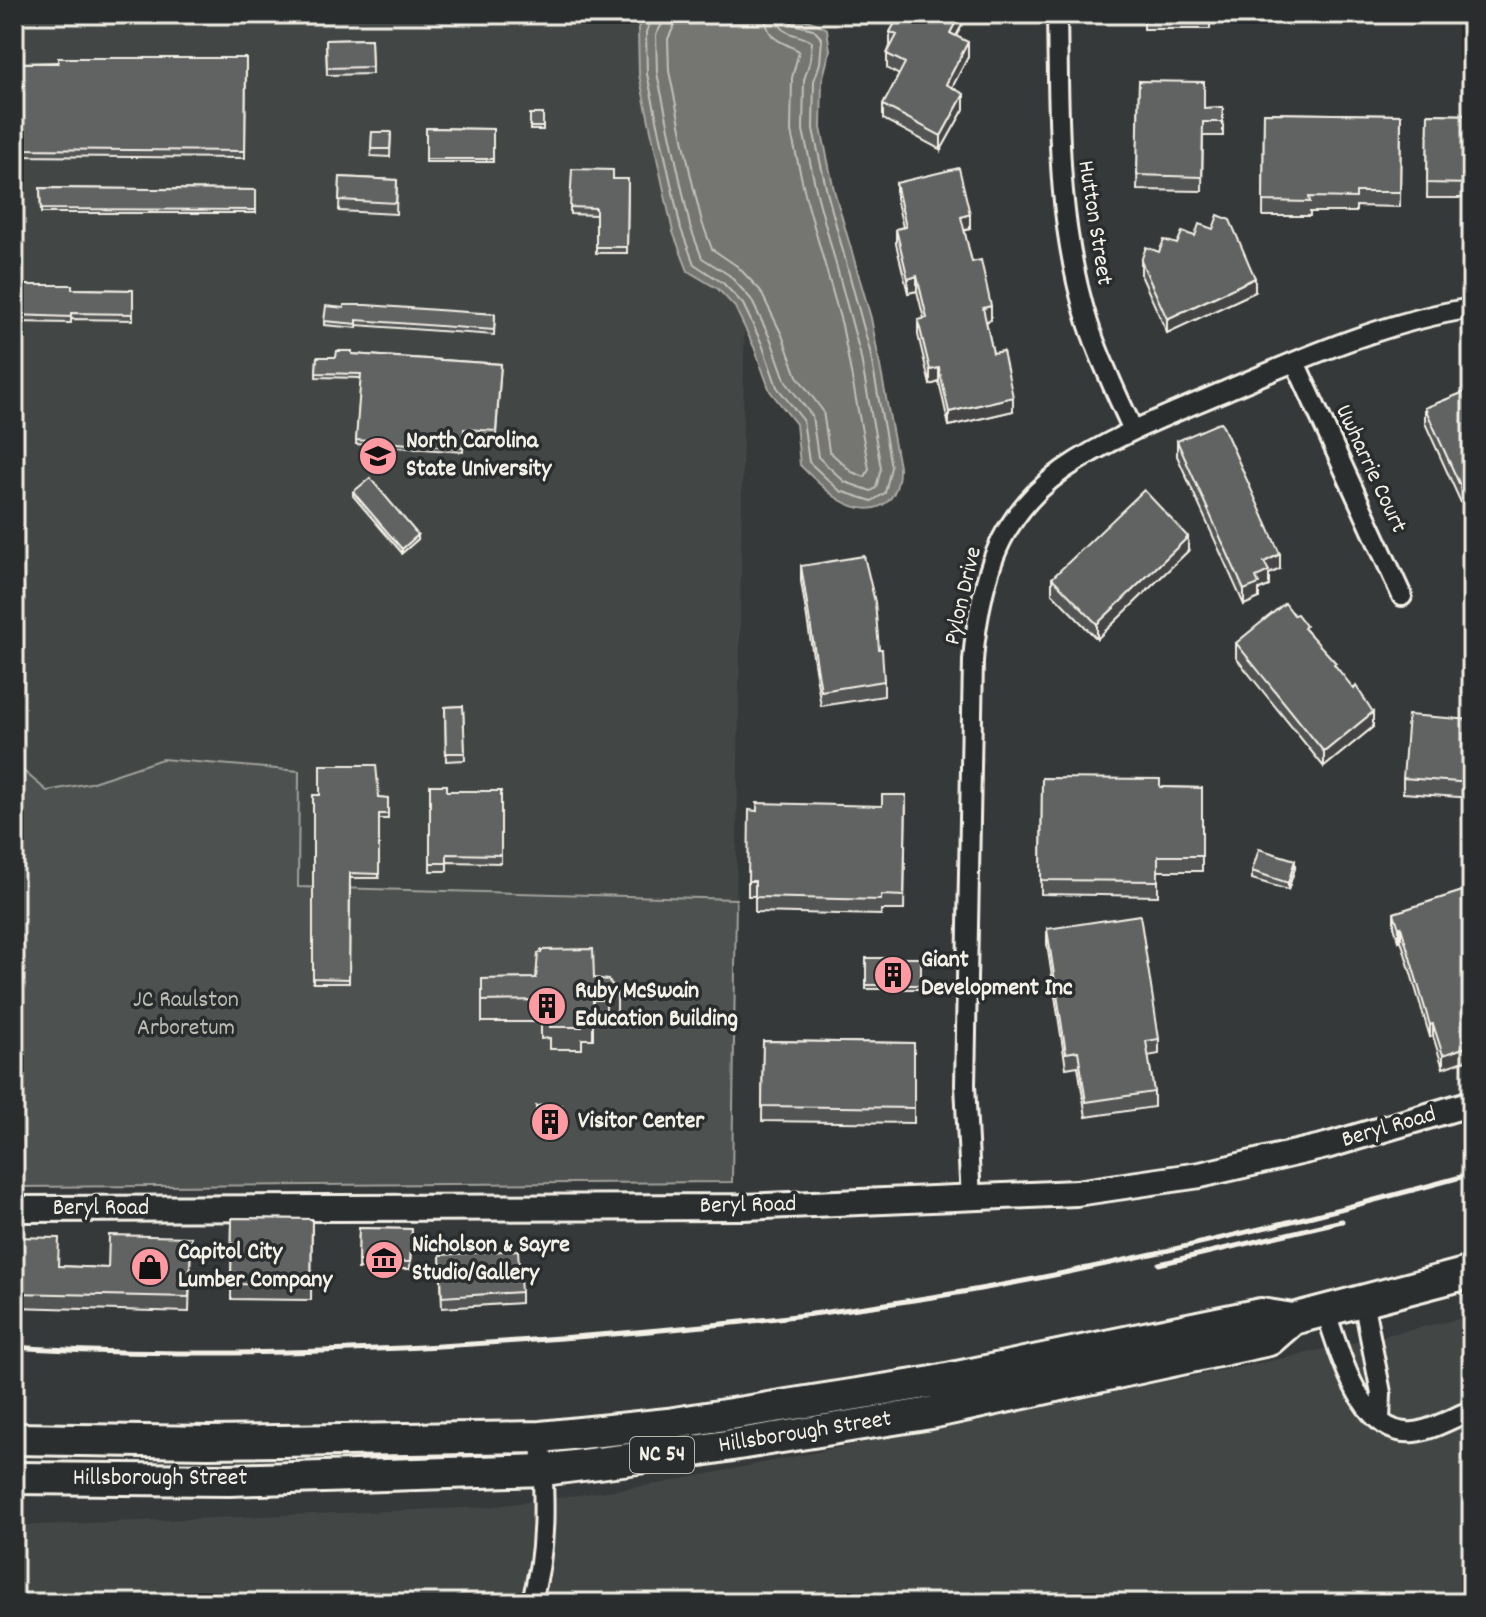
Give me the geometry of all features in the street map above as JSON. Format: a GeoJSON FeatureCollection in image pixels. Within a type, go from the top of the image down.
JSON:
{"type":"FeatureCollection","features":[{"type":"Feature","properties":{"kind":"main road","name":"Hillsborough Street"},"geometry":{"type":"LineString","coordinates":[[14,1439],[208,1442],[541,1437],[668,1424],[933,1382],[1261,1314],[1293,1319],[1472,1272]]}},
{"type":"Feature","properties":{"kind":"main road","name":"Hillsborough Street"},"geometry":{"type":"LineString","coordinates":[[14,1478],[229,1480],[543,1470],[701,1450],[931,1413],[1269,1340],[1293,1319]]}},
{"type":"Feature","properties":{"kind":"street","name":"Hutton Street"},"geometry":{"type":"LineString","coordinates":[[1057,14],[1058,157],[1070,251],[1087,321],[1101,361],[1133,430]]}},
{"type":"Feature","properties":{"kind":"street","name":"Pylon Drive"},"geometry":{"type":"LineString","coordinates":[[971,1199],[965,1075],[975,633],[997,551],[1008,528],[1024,507],[1062,471],[1133,430],[1368,332],[1472,308]]}},
{"type":"Feature","properties":{"kind":"street","name":"Uwharrie Court"},"geometry":{"type":"LineString","coordinates":[[1295,362],[1402,596]]}},
{"type":"Feature","properties":{"kind":"street","name":"Beryl Road"},"geometry":{"type":"LineString","coordinates":[[14,1209],[605,1209],[971,1199],[1076,1193],[1200,1175],[1326,1146],[1472,1103]]}},
{"type":"Feature","properties":{"kind":"street"},"geometry":{"type":"LineString","coordinates":[[1363,1300],[1381,1393],[1380,1421]]}},
{"type":"Feature","properties":{"kind":"street"},"geometry":{"type":"LineString","coordinates":[[1325,1310],[1359,1399],[1392,1430],[1414,1432],[1472,1410]]}},
{"type":"Feature","properties":{"kind":"street"},"geometry":{"type":"LineString","coordinates":[[531,1603],[540,1574],[544,1531],[541,1437]]}},
{"type":"Feature","properties":{"kind":"shaded area","name":"North Carolina State University"},"geometry":{"type":"Polygon","coordinates":[[[14,14],[749,14],[732,1182],[14,1187],[14,14]]]}},
{"type":"Feature","properties":{"kind":"shaded area"},"geometry":{"type":"Polygon","coordinates":[[[1472,1316],[1472,1603],[14,1603],[14,1526],[489,1507],[658,1484],[1280,1359],[1472,1316]]]}},
{"type":"Feature","properties":{"kind":"green space","name":"JC Raulston Arboretum"},"geometry":{"type":"Polygon","coordinates":[[[162,759],[299,771],[298,887],[736,899],[732,1182],[14,1187],[14,763],[47,791],[90,783],[162,759]]]}},
{"type":"Feature","properties":{"kind":"water"},"geometry":{"type":"Polygon","coordinates":[[[766,13],[811,21],[827,29],[830,50],[822,81],[821,128],[834,190],[871,318],[899,467],[894,493],[879,507],[858,508],[846,503],[830,493],[800,465],[796,424],[770,391],[735,307],[718,289],[688,271],[673,232],[639,75],[638,28],[647,14],[766,13]]]}},
{"type":"Feature","properties":{"kind":"building"},"geometry":{"type":"Polygon","coordinates":[[[900,14],[960,14],[950,33],[968,42],[946,84],[964,94],[941,136],[883,105],[905,63],[887,54],[897,35],[890,32],[900,14]]]}},
{"type":"Feature","properties":{"kind":"building"},"geometry":{"type":"Polygon","coordinates":[[[1210,14],[1210,15],[1144,15],[1210,14]]]}},
{"type":"Feature","properties":{"kind":"building"},"geometry":{"type":"Polygon","coordinates":[[[371,39],[372,67],[327,68],[326,40],[371,39]]]}},
{"type":"Feature","properties":{"kind":"building"},"geometry":{"type":"Polygon","coordinates":[[[58,58],[246,58],[245,151],[16,149],[14,63],[58,63],[58,58]]]}},
{"type":"Feature","properties":{"kind":"building"},"geometry":{"type":"Polygon","coordinates":[[[1139,81],[1204,82],[1204,108],[1223,107],[1223,122],[1203,122],[1202,177],[1137,175],[1139,81]]]}},
{"type":"Feature","properties":{"kind":"building"},"geometry":{"type":"Polygon","coordinates":[[[1264,113],[1401,115],[1400,192],[1356,192],[1356,198],[1309,197],[1310,202],[1263,201],[1264,113]]]}},
{"type":"Feature","properties":{"kind":"building"},"geometry":{"type":"Polygon","coordinates":[[[530,114],[543,114],[543,127],[530,127],[530,114]]]}},
{"type":"Feature","properties":{"kind":"building"},"geometry":{"type":"Polygon","coordinates":[[[1428,114],[1472,115],[1472,188],[1470,184],[1427,183],[1428,114]]]}},
{"type":"Feature","properties":{"kind":"building"},"geometry":{"type":"Polygon","coordinates":[[[426,128],[493,129],[493,159],[426,159],[426,128]]]}},
{"type":"Feature","properties":{"kind":"building"},"geometry":{"type":"Polygon","coordinates":[[[372,132],[391,132],[390,149],[371,149],[372,132]]]}},
{"type":"Feature","properties":{"kind":"building"},"geometry":{"type":"Polygon","coordinates":[[[959,168],[970,214],[961,217],[972,262],[981,260],[991,306],[983,308],[993,353],[1003,351],[1013,397],[949,412],[939,368],[930,370],[918,320],[927,318],[917,276],[908,279],[896,229],[906,227],[896,183],[959,168]]]}},
{"type":"Feature","properties":{"kind":"building"},"geometry":{"type":"Polygon","coordinates":[[[572,169],[613,170],[613,179],[628,179],[627,247],[596,247],[596,208],[570,207],[572,169]]]}},
{"type":"Feature","properties":{"kind":"building"},"geometry":{"type":"Polygon","coordinates":[[[340,177],[397,180],[396,203],[339,200],[340,177]]]}},
{"type":"Feature","properties":{"kind":"building"},"geometry":{"type":"Polygon","coordinates":[[[40,188],[256,190],[256,210],[41,209],[40,188]]]}},
{"type":"Feature","properties":{"kind":"building"},"geometry":{"type":"Polygon","coordinates":[[[1218,215],[1230,220],[1255,278],[1167,319],[1141,261],[1146,247],[1159,252],[1164,240],[1177,244],[1182,232],[1195,236],[1199,224],[1213,229],[1218,215]]]}},
{"type":"Feature","properties":{"kind":"building"},"geometry":{"type":"Polygon","coordinates":[[[14,285],[72,285],[72,289],[133,290],[133,314],[71,313],[71,317],[14,315],[14,285]]]}},
{"type":"Feature","properties":{"kind":"building"},"geometry":{"type":"Polygon","coordinates":[[[344,305],[495,314],[494,330],[357,320],[357,324],[324,321],[326,306],[344,308],[344,305]]]}},
{"type":"Feature","properties":{"kind":"building"},"geometry":{"type":"Polygon","coordinates":[[[337,351],[501,364],[496,431],[464,429],[463,448],[356,440],[361,374],[316,373],[317,357],[336,357],[337,351]]]}},
{"type":"Feature","properties":{"kind":"building"},"geometry":{"type":"Polygon","coordinates":[[[1472,389],[1472,512],[1425,408],[1472,389]]]}},
{"type":"Feature","properties":{"kind":"building"},"geometry":{"type":"Polygon","coordinates":[[[1221,422],[1280,554],[1264,562],[1269,571],[1256,577],[1259,584],[1244,590],[1177,441],[1221,422]]]}},
{"type":"Feature","properties":{"kind":"building"},"geometry":{"type":"Polygon","coordinates":[[[370,478],[418,535],[402,549],[353,492],[370,478]]]}},
{"type":"Feature","properties":{"kind":"building"},"geometry":{"type":"Polygon","coordinates":[[[1144,490],[1188,537],[1097,624],[1052,578],[1144,490]]]}},
{"type":"Feature","properties":{"kind":"building"},"geometry":{"type":"Polygon","coordinates":[[[864,556],[875,602],[884,681],[821,691],[801,566],[864,556]]]}},
{"type":"Feature","properties":{"kind":"building"},"geometry":{"type":"Polygon","coordinates":[[[1285,603],[1294,615],[1297,614],[1306,626],[1304,628],[1336,663],[1354,689],[1356,686],[1373,712],[1324,752],[1236,643],[1285,603]]]}},
{"type":"Feature","properties":{"kind":"building"},"geometry":{"type":"Polygon","coordinates":[[[463,706],[465,753],[446,753],[445,707],[463,706]]]}},
{"type":"Feature","properties":{"kind":"building"},"geometry":{"type":"Polygon","coordinates":[[[1408,715],[1472,720],[1472,783],[1403,778],[1408,715]]]}},
{"type":"Feature","properties":{"kind":"building"},"geometry":{"type":"Polygon","coordinates":[[[320,765],[376,765],[379,797],[388,798],[388,814],[379,814],[379,874],[350,873],[349,979],[313,978],[313,795],[320,795],[320,765]]]}},
{"type":"Feature","properties":{"kind":"building"},"geometry":{"type":"Polygon","coordinates":[[[1042,778],[1160,779],[1160,787],[1202,788],[1202,856],[1158,856],[1158,881],[1041,880],[1042,778]]]}},
{"type":"Feature","properties":{"kind":"building"},"geometry":{"type":"Polygon","coordinates":[[[430,785],[447,785],[447,791],[501,791],[501,855],[447,854],[447,863],[430,863],[430,785]]]}},
{"type":"Feature","properties":{"kind":"building"},"geometry":{"type":"Polygon","coordinates":[[[882,795],[906,795],[904,896],[881,895],[881,900],[755,897],[755,881],[748,881],[749,810],[757,811],[757,803],[882,806],[882,795]]]}},
{"type":"Feature","properties":{"kind":"building"},"geometry":{"type":"Polygon","coordinates":[[[1259,849],[1295,860],[1288,883],[1252,871],[1259,849]]]}},
{"type":"Feature","properties":{"kind":"building"},"geometry":{"type":"Polygon","coordinates":[[[1472,888],[1472,1045],[1443,1055],[1433,1024],[1430,1025],[1394,913],[1472,888]]]}},
{"type":"Feature","properties":{"kind":"building"},"geometry":{"type":"Polygon","coordinates":[[[1140,915],[1159,1039],[1146,1041],[1154,1092],[1086,1102],[1078,1051],[1066,1053],[1047,929],[1140,915]]]}},
{"type":"Feature","properties":{"kind":"building"},"geometry":{"type":"Polygon","coordinates":[[[593,949],[594,978],[608,980],[617,990],[606,1000],[593,1000],[593,1017],[582,1017],[582,1027],[550,1027],[551,1017],[541,1017],[541,1000],[482,1001],[482,979],[536,978],[538,953],[541,950],[593,949]]]}},
{"type":"Feature","properties":{"kind":"building","name":"Giant Development Inc"},"geometry":{"type":"Polygon","coordinates":[[[866,958],[921,958],[921,985],[866,985],[866,958]]]}},
{"type":"Feature","properties":{"kind":"building"},"geometry":{"type":"Polygon","coordinates":[[[763,1041],[914,1043],[914,1108],[762,1106],[763,1041]]]}},
{"type":"Feature","properties":{"kind":"building","name":"Visitor Center"},"geometry":{"type":"Polygon","coordinates":[[[562,1105],[563,1124],[537,1125],[536,1106],[562,1105]]]}},
{"type":"Feature","properties":{"kind":"building"},"geometry":{"type":"Polygon","coordinates":[[[232,1218],[312,1219],[311,1285],[231,1284],[232,1218]]]}},
{"type":"Feature","properties":{"kind":"building","name":"Nicholson & Sayre Studio/Gallery"},"geometry":{"type":"Polygon","coordinates":[[[359,1228],[412,1229],[410,1262],[358,1261],[359,1228]]]}},
{"type":"Feature","properties":{"kind":"building","name":"Capitol City Lumber Company"},"geometry":{"type":"Polygon","coordinates":[[[109,1235],[191,1237],[189,1297],[14,1293],[14,1237],[59,1238],[58,1266],[108,1268],[109,1235]]]}},
{"type":"Feature","properties":{"kind":"building"},"geometry":{"type":"Polygon","coordinates":[[[518,1250],[521,1292],[442,1297],[440,1255],[518,1250]]]}},
{"type":"Feature","properties":{"kind":"railway"},"geometry":{"type":"LineString","coordinates":[[14,1347],[197,1353],[320,1351],[572,1337],[780,1318],[917,1299],[1054,1275],[1264,1228],[1472,1174]]}},
{"type":"Feature","properties":{"kind":"railway"},"geometry":{"type":"LineString","coordinates":[[1159,1264],[1342,1221]]}},
{"type":"Feature","properties":{"kind":"place","name":"North Carolina State University"},"geometry":{"type":"Point","coordinates":[378,456]}},
{"type":"Feature","properties":{"kind":"place","name":"Giant Development Inc"},"geometry":{"type":"Point","coordinates":[893,975]}},
{"type":"Feature","properties":{"kind":"place","name":"Ruby McSwain Education Building"},"geometry":{"type":"Point","coordinates":[547,1006]}},
{"type":"Feature","properties":{"kind":"place","name":"Visitor Center"},"geometry":{"type":"Point","coordinates":[550,1122]}},
{"type":"Feature","properties":{"kind":"place","name":"Nicholson & Sayre Studio/Gallery"},"geometry":{"type":"Point","coordinates":[384,1260]}},
{"type":"Feature","properties":{"kind":"place","name":"Capitol City Lumber Company"},"geometry":{"type":"Point","coordinates":[150,1267]}}]}
